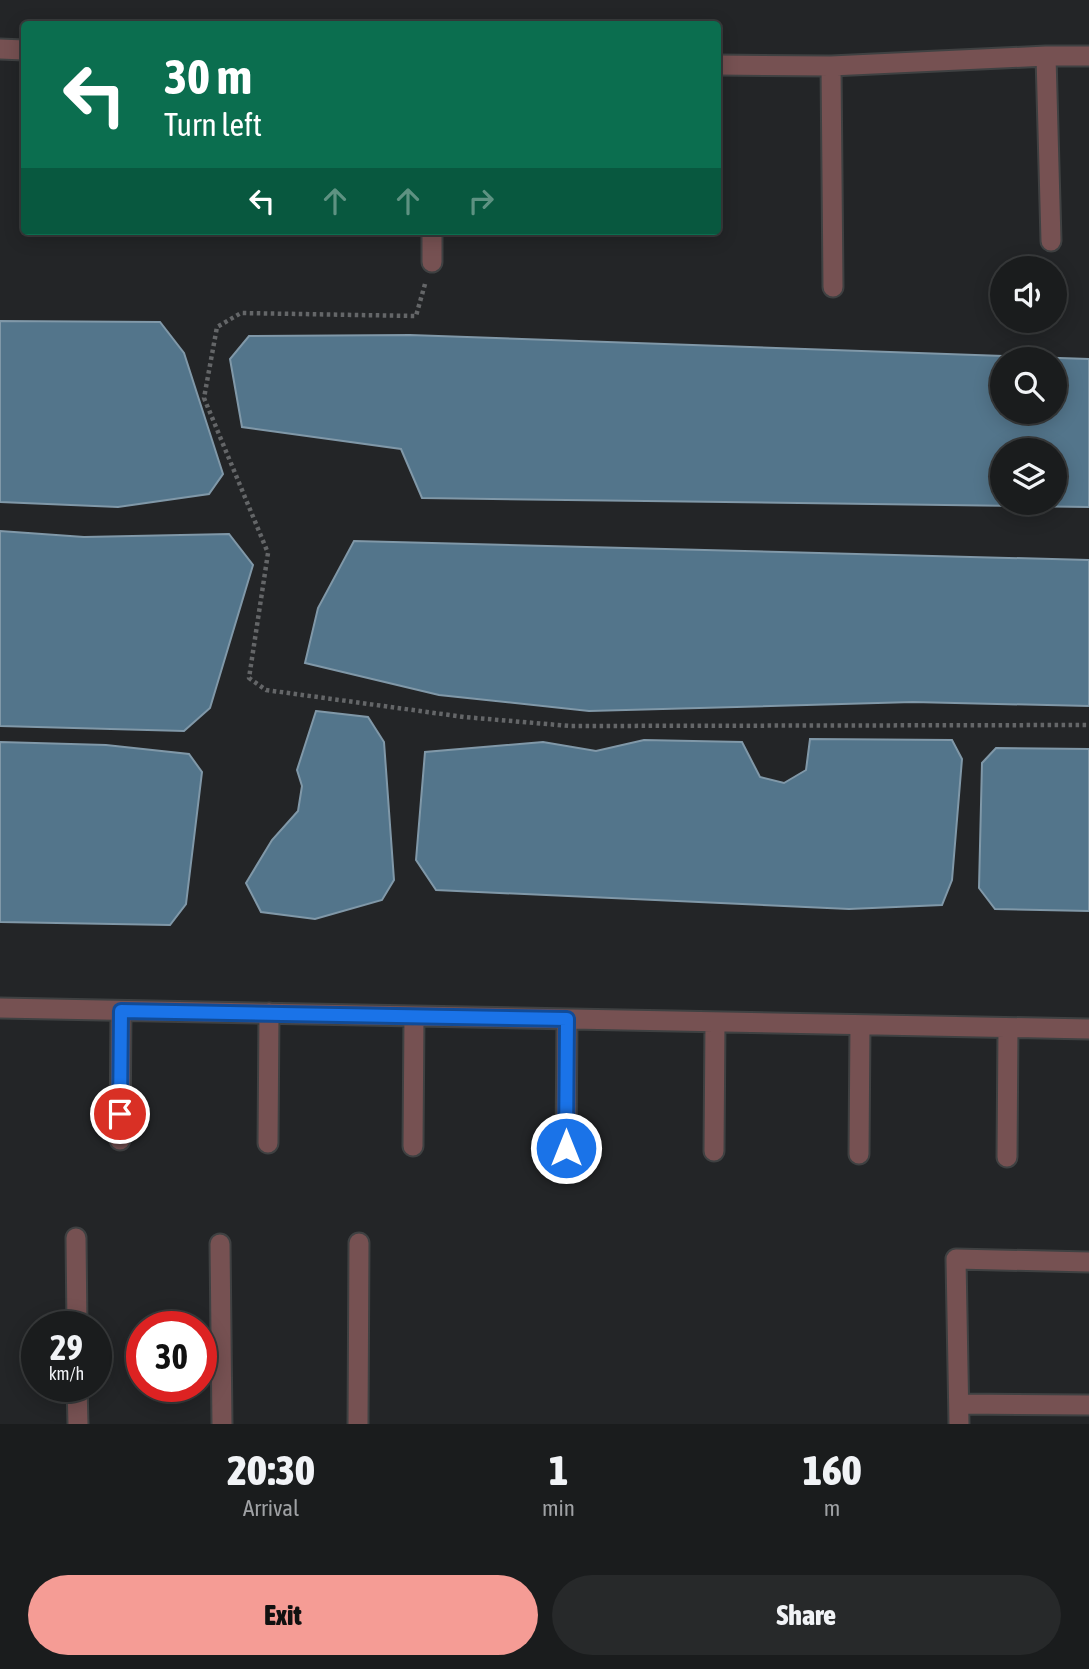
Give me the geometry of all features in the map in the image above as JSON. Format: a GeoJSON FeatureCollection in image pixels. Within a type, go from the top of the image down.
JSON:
{"type":"FeatureCollection","features":[{"type":"Feature","properties":{"kind":"street"},"geometry":{"type":"LineString","coordinates":[[0,49],[21,50]]}},
{"type":"Feature","properties":{"kind":"street"},"geometry":{"type":"LineString","coordinates":[[1046,56],[1051,241]]}},
{"type":"Feature","properties":{"kind":"street"},"geometry":{"type":"LineString","coordinates":[[721,65],[831,66],[1089,56]]}},
{"type":"Feature","properties":{"kind":"street"},"geometry":{"type":"LineString","coordinates":[[831,66],[833,287]]}},
{"type":"Feature","properties":{"kind":"street"},"geometry":{"type":"LineString","coordinates":[[432,235],[432,262]]}},
{"type":"Feature","properties":{"kind":"street"},"geometry":{"type":"LineString","coordinates":[[0,1008],[1089,1029]]}},
{"type":"Feature","properties":{"kind":"street"},"geometry":{"type":"LineString","coordinates":[[120,1140],[121,1011]]}},
{"type":"Feature","properties":{"kind":"street"},"geometry":{"type":"LineString","coordinates":[[268,1143],[269,1013]]}},
{"type":"Feature","properties":{"kind":"street"},"geometry":{"type":"LineString","coordinates":[[413,1146],[414,1016]]}},
{"type":"Feature","properties":{"kind":"street"},"geometry":{"type":"LineString","coordinates":[[566,1148],[567,1019]]}},
{"type":"Feature","properties":{"kind":"street"},"geometry":{"type":"LineString","coordinates":[[714,1151],[716,1022]]}},
{"type":"Feature","properties":{"kind":"street"},"geometry":{"type":"LineString","coordinates":[[859,1154],[860,1025]]}},
{"type":"Feature","properties":{"kind":"street"},"geometry":{"type":"LineString","coordinates":[[1007,1157],[1008,1028]]}},
{"type":"Feature","properties":{"kind":"street"},"geometry":{"type":"LineString","coordinates":[[76,1238],[77,1311]]}},
{"type":"Feature","properties":{"kind":"street"},"geometry":{"type":"LineString","coordinates":[[358,1424],[359,1243]]}},
{"type":"Feature","properties":{"kind":"street"},"geometry":{"type":"LineString","coordinates":[[220,1244],[222,1424]]}},
{"type":"Feature","properties":{"kind":"street"},"geometry":{"type":"LineString","coordinates":[[959,1424],[956,1259],[1089,1262]]}},
{"type":"Feature","properties":{"kind":"street"},"geometry":{"type":"LineString","coordinates":[[77,1402],[78,1424]]}},
{"type":"Feature","properties":{"kind":"street"},"geometry":{"type":"LineString","coordinates":[[959,1404],[1089,1405]]}},
{"type":"Feature","properties":{"kind":"path"},"geometry":{"type":"LineString","coordinates":[[432,262],[416,316],[241,313],[217,327],[204,398],[268,553],[249,678],[257,684],[266,690],[451,715],[570,726],[1089,725]]}},
{"type":"Feature","properties":{"kind":"water"},"geometry":{"type":"Polygon","coordinates":[[[0,321],[160,322],[184,353],[223,474],[209,494],[118,507],[0,502],[0,321]]]}},
{"type":"Feature","properties":{"kind":"water"},"geometry":{"type":"Polygon","coordinates":[[[410,335],[990,356],[990,424],[1067,424],[1067,358],[1089,359],[1089,507],[1067,507],[1067,438],[990,438],[990,506],[422,498],[401,449],[242,427],[230,359],[249,336],[410,335]]]}},
{"type":"Feature","properties":{"kind":"water"},"geometry":{"type":"Polygon","coordinates":[[[0,531],[84,537],[229,534],[253,565],[210,708],[184,731],[0,726],[0,531]]]}},
{"type":"Feature","properties":{"kind":"water"},"geometry":{"type":"Polygon","coordinates":[[[354,541],[1089,560],[1089,706],[913,702],[589,711],[439,695],[305,663],[318,608],[354,541]]]}},
{"type":"Feature","properties":{"kind":"water"},"geometry":{"type":"Polygon","coordinates":[[[316,711],[368,717],[384,742],[394,880],[382,900],[315,919],[261,912],[246,883],[272,840],[298,811],[302,786],[297,770],[316,711]]]}},
{"type":"Feature","properties":{"kind":"water"},"geometry":{"type":"Polygon","coordinates":[[[810,739],[952,740],[962,759],[952,880],[942,905],[849,909],[436,890],[416,860],[425,752],[543,742],[596,751],[644,740],[742,742],[760,777],[784,783],[806,770],[810,739]]]}},
{"type":"Feature","properties":{"kind":"water"},"geometry":{"type":"Polygon","coordinates":[[[0,742],[106,745],[189,754],[202,772],[186,904],[170,925],[0,922],[0,742]]]}},
{"type":"Feature","properties":{"kind":"water"},"geometry":{"type":"Polygon","coordinates":[[[996,748],[1089,749],[1089,911],[995,909],[979,888],[982,763],[996,748]]]}},
{"type":"Feature","properties":{"kind":"route"},"geometry":{"type":"LineString","coordinates":[[120,1114],[121,1011],[567,1019],[566,1148]]}}]}
